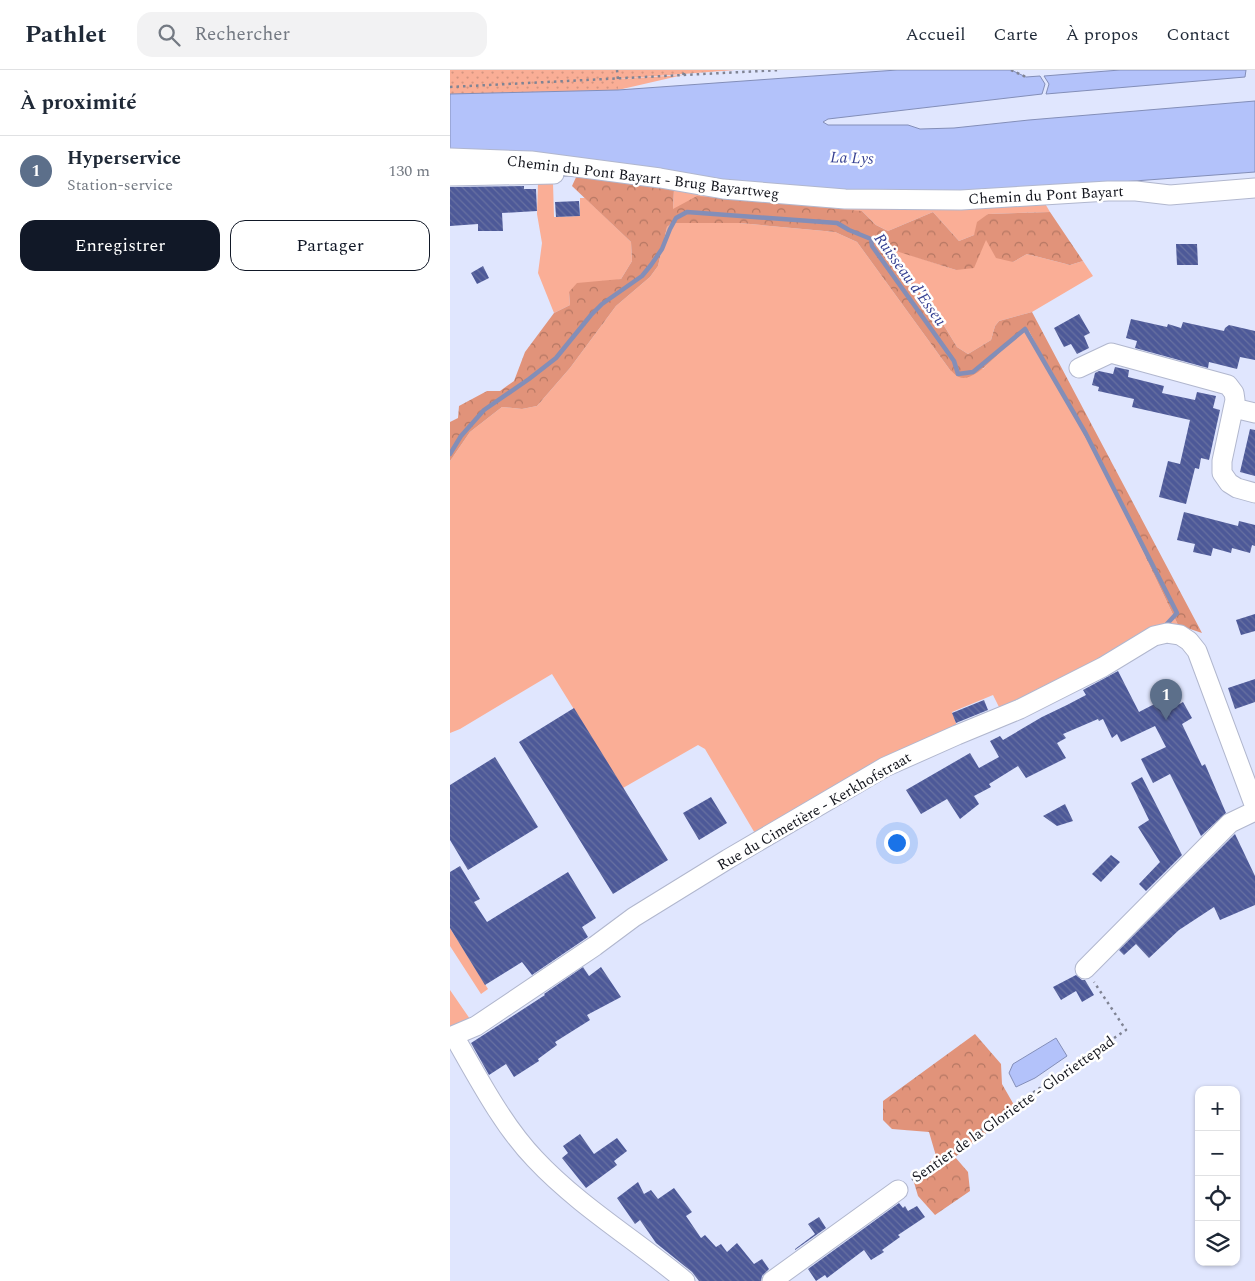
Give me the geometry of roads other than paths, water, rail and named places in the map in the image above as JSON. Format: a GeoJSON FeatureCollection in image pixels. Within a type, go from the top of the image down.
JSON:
{"type":"FeatureCollection","features":[{"type":"Feature","properties":{"kind":"street","name":"Chemin du Pont Bayart - Brug Bayartweg"},"geometry":{"type":"LineString","coordinates":[[450,158],[531,161],[723,189],[836,199]]}},
{"type":"Feature","properties":{"kind":"street"},"geometry":{"type":"LineString","coordinates":[[450,176],[561,173],[576,167]]}},
{"type":"Feature","properties":{"kind":"street","name":"Chemin du Pont Bayart"},"geometry":{"type":"LineString","coordinates":[[836,199],[894,201],[961,200],[1108,191],[1136,191],[1170,195],[1255,188]]}},
{"type":"Feature","properties":{"kind":"street"},"geometry":{"type":"LineString","coordinates":[[1079,368],[1111,353],[1228,384],[1234,393],[1234,408],[1222,461],[1222,473],[1229,483],[1237,488],[1255,493]]}},
{"type":"Feature","properties":{"kind":"street"},"geometry":{"type":"LineString","coordinates":[[1234,408],[1255,413]]}},
{"type":"Feature","properties":{"kind":"street","name":"Rue du Cimetière - Kerkhofstraat"},"geometry":{"type":"LineString","coordinates":[[452,1036],[476,1026],[595,946],[634,917],[728,859],[885,767],[1020,709],[1103,667],[1154,636],[1166,633],[1177,634],[1186,638],[1195,648],[1252,786]]}},
{"type":"Feature","properties":{"kind":"street"},"geometry":{"type":"LineString","coordinates":[[1085,969],[1230,823],[1255,809],[1252,786]]}},
{"type":"Feature","properties":{"kind":"street"},"geometry":{"type":"LineString","coordinates":[[452,1036],[500,1112],[533,1158],[577,1199],[685,1281]]}},
{"type":"Feature","properties":{"kind":"street","name":"Sentier de la Gloriette - Gloriettepad"},"geometry":{"type":"LineString","coordinates":[[772,1281],[898,1190]]}},
{"type":"Feature","properties":{"kind":"water","name":"La Lys"},"geometry":{"type":"Polygon","coordinates":[[[897,70],[1011,70],[1026,77],[1040,76],[1045,84],[1042,94],[828,119],[823,122],[828,125],[908,125],[920,129],[954,128],[1255,101],[1255,172],[973,193],[787,189],[450,151],[450,94],[618,90],[897,70]]]}},
{"type":"Feature","properties":{"kind":"water"},"geometry":{"type":"Polygon","coordinates":[[[1120,70],[1246,70],[1245,77],[1046,94],[1049,84],[1044,76],[1120,70]]]}},
{"type":"Feature","properties":{"kind":"water"},"geometry":{"type":"Polygon","coordinates":[[[1056,1038],[1067,1056],[1035,1078],[1016,1087],[1009,1073],[1013,1064],[1056,1038]]]}},
{"type":"Feature","properties":{"kind":"waterway","name":"Ruisseau d'Esseu"},"geometry":{"type":"LineString","coordinates":[[450,454],[461,436],[484,410],[556,358],[602,304],[642,276],[662,249],[676,218],[687,212],[837,223],[871,239],[872,246],[954,361],[958,374],[973,372],[1025,329],[1086,434],[1177,613],[1165,626]]}},
{"type":"Feature","properties":{"kind":"place","name":"Hyperservice"},"geometry":{"type":"Point","coordinates":[1166,720]}}]}
